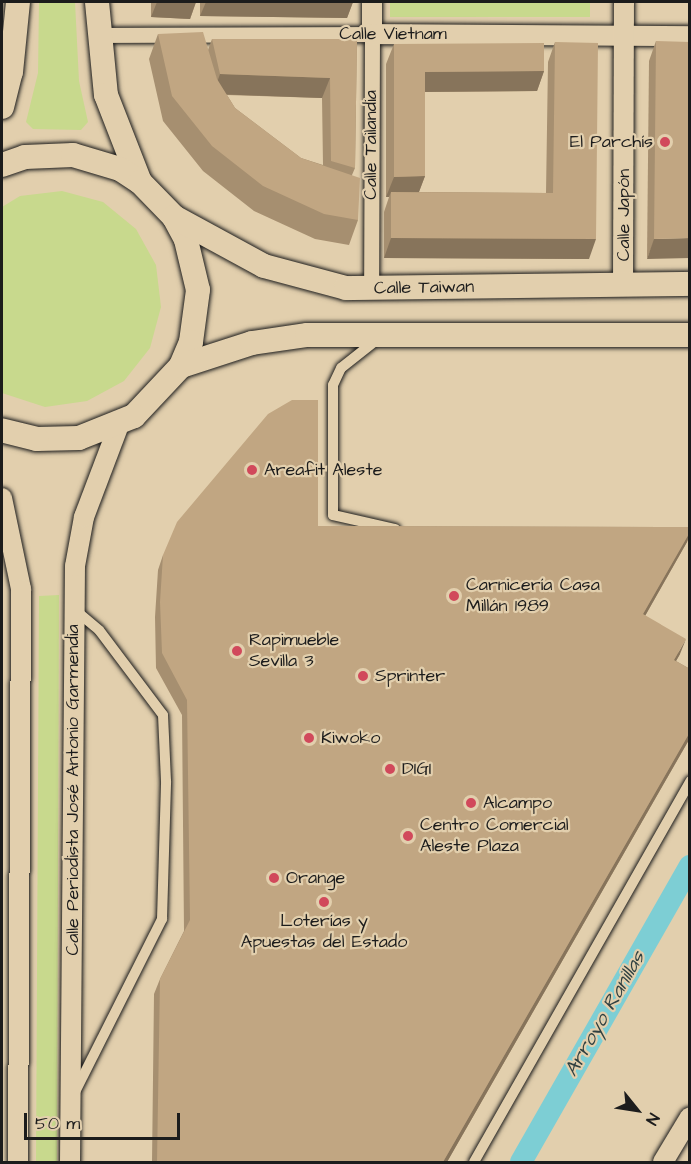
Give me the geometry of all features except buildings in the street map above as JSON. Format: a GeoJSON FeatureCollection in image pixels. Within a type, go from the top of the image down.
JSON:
{"type":"FeatureCollection","features":[{"type":"Feature","properties":{"kind":"street"},"geometry":{"type":"LineString","coordinates":[[2,107],[11,72],[18,2]]}},
{"type":"Feature","properties":{"kind":"street"},"geometry":{"type":"LineString","coordinates":[[97,2],[97,35],[106,95],[140,182]]}},
{"type":"Feature","properties":{"kind":"street","name":"Calle Tailandia"},"geometry":{"type":"LineString","coordinates":[[371,289],[372,2]]}},
{"type":"Feature","properties":{"kind":"street","name":"Calle Japón"},"geometry":{"type":"LineString","coordinates":[[623,284],[624,2]]}},
{"type":"Feature","properties":{"kind":"street","name":"Calle Vietnam"},"geometry":{"type":"LineString","coordinates":[[97,35],[625,34],[690,36]]}},
{"type":"Feature","properties":{"kind":"street"},"geometry":{"type":"LineString","coordinates":[[2,165],[25,157],[74,155],[120,169],[140,182],[174,218],[192,256],[198,290],[191,342],[181,366],[160,394],[119,425],[58,440],[2,430]]}},
{"type":"Feature","properties":{"kind":"street","name":"Calle Taiwan"},"geometry":{"type":"LineString","coordinates":[[174,218],[264,266],[314,283],[371,289],[690,284]]}},
{"type":"Feature","properties":{"kind":"street"},"geometry":{"type":"LineString","coordinates":[[181,366],[252,343],[307,335],[690,335]]}},
{"type":"Feature","properties":{"kind":"street","name":"Calle Periodista José Antonio Garmendia"},"geometry":{"type":"LineString","coordinates":[[70,1162],[75,610],[84,517],[119,425]]}},
{"type":"Feature","properties":{"kind":"street"},"geometry":{"type":"LineString","coordinates":[[2,498],[21,589],[18,1162]]}},
{"type":"Feature","properties":{"kind":"street"},"geometry":{"type":"LineString","coordinates":[[663,1162],[690,1117]]}},
{"type":"Feature","properties":{"kind":"lane"},"geometry":{"type":"LineString","coordinates":[[382,335],[341,368],[333,386],[333,515],[414,530]]}},
{"type":"Feature","properties":{"kind":"lane"},"geometry":{"type":"LineString","coordinates":[[71,1099],[162,919],[166,781],[163,715],[99,630],[75,610]]}},
{"type":"Feature","properties":{"kind":"lane"},"geometry":{"type":"LineString","coordinates":[[474,1162],[690,781]]}},
{"type":"Feature","properties":{"kind":"green space"},"geometry":{"type":"Polygon","coordinates":[[[39,2],[75,2],[79,81],[88,122],[81,130],[33,129],[26,122],[38,73],[39,2]]]}},
{"type":"Feature","properties":{"kind":"green space"},"geometry":{"type":"Polygon","coordinates":[[[390,2],[590,2],[590,17],[390,17],[390,2]]]}},
{"type":"Feature","properties":{"kind":"green space"},"geometry":{"type":"Polygon","coordinates":[[[62,191],[103,202],[136,229],[156,265],[161,307],[150,348],[124,381],[87,401],[45,407],[2,393],[2,207],[20,196],[62,191]]]}},
{"type":"Feature","properties":{"kind":"green space"},"geometry":{"type":"Polygon","coordinates":[[[59,595],[57,1162],[36,1162],[39,596],[59,595]]]}},
{"type":"Feature","properties":{"kind":"waterway","name":"Arroyo Ranillas"},"geometry":{"type":"LineString","coordinates":[[521,1162],[690,866]]}},
{"type":"Feature","properties":{"kind":"place","name":"El Parchís"},"geometry":{"type":"Point","coordinates":[665,142]}},
{"type":"Feature","properties":{"kind":"place","name":"Areafit Aleste"},"geometry":{"type":"Point","coordinates":[252,470]}},
{"type":"Feature","properties":{"kind":"place","name":"Carnicería Casa Millán 1989"},"geometry":{"type":"Point","coordinates":[454,596]}},
{"type":"Feature","properties":{"kind":"place","name":"Rapimueble Sevilla 3"},"geometry":{"type":"Point","coordinates":[237,651]}},
{"type":"Feature","properties":{"kind":"place","name":"Sprinter"},"geometry":{"type":"Point","coordinates":[363,676]}},
{"type":"Feature","properties":{"kind":"place","name":"Kiwoko"},"geometry":{"type":"Point","coordinates":[309,738]}},
{"type":"Feature","properties":{"kind":"place","name":"DIGI"},"geometry":{"type":"Point","coordinates":[390,769]}},
{"type":"Feature","properties":{"kind":"place","name":"Alcampo"},"geometry":{"type":"Point","coordinates":[471,803]}},
{"type":"Feature","properties":{"kind":"place","name":"Centro Comercial Aleste Plaza"},"geometry":{"type":"Point","coordinates":[408,836]}},
{"type":"Feature","properties":{"kind":"place","name":"Orange"},"geometry":{"type":"Point","coordinates":[274,878]}},
{"type":"Feature","properties":{"kind":"place","name":"Loterías y Apuestas del Estado"},"geometry":{"type":"Point","coordinates":[324,902]}}]}
